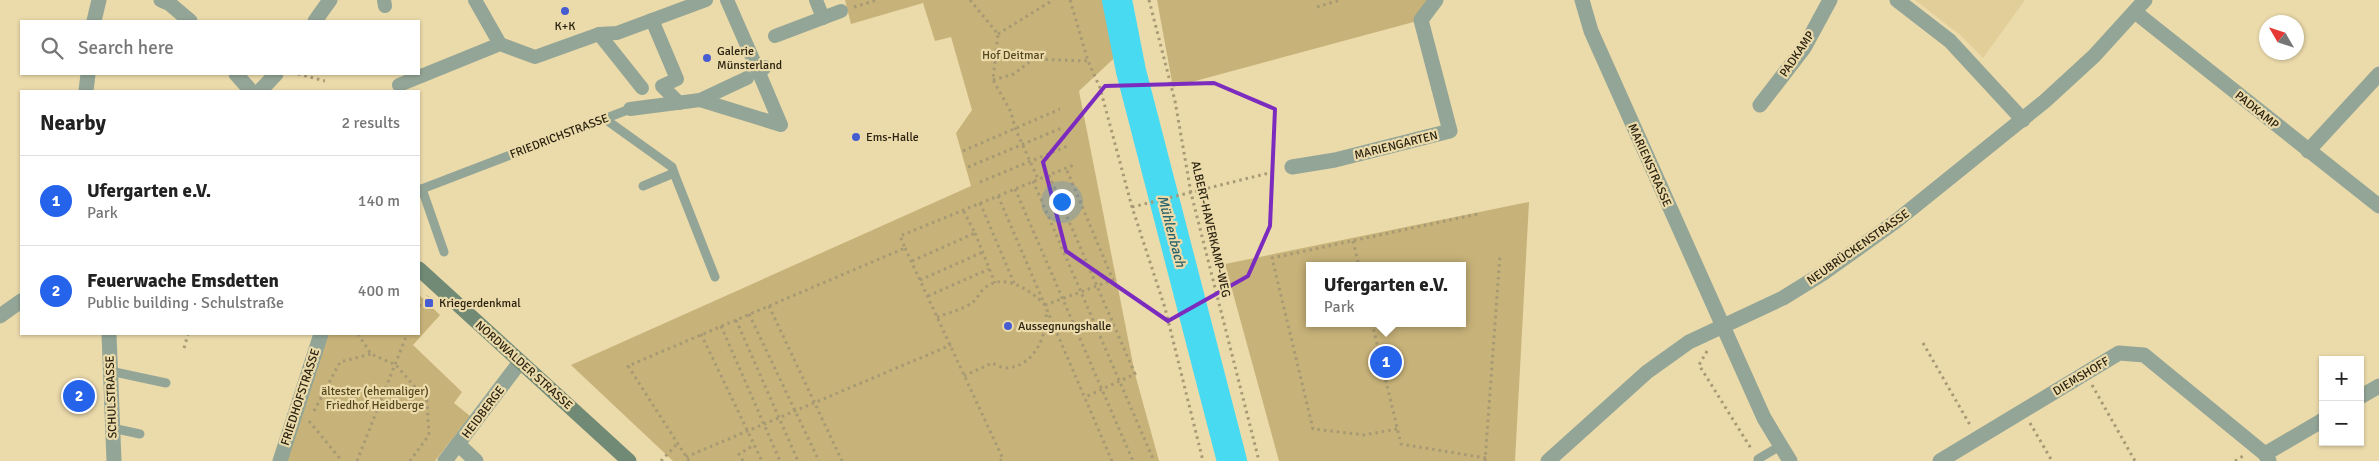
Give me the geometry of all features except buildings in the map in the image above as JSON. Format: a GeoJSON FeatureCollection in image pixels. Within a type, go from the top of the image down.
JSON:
{"type":"FeatureCollection","features":[{"type":"Feature","properties":{"kind":"main road","name":"NORDWALDER STRASSE"},"geometry":{"type":"LineString","coordinates":[[420,270],[629,461]]}},
{"type":"Feature","properties":{"kind":"street"},"geometry":{"type":"LineString","coordinates":[[94,20],[98,0]]}},
{"type":"Feature","properties":{"kind":"street"},"geometry":{"type":"LineString","coordinates":[[161,0],[170,4],[189,20]]}},
{"type":"Feature","properties":{"kind":"street"},"geometry":{"type":"LineString","coordinates":[[316,20],[330,0]]}},
{"type":"Feature","properties":{"kind":"street"},"geometry":{"type":"LineString","coordinates":[[475,0],[500,44],[534,57],[598,34],[617,33],[706,0]]}},
{"type":"Feature","properties":{"kind":"street"},"geometry":{"type":"LineString","coordinates":[[700,100],[781,125],[757,73],[728,0]]}},
{"type":"Feature","properties":{"kind":"street"},"geometry":{"type":"LineString","coordinates":[[816,0],[823,18]]}},
{"type":"Feature","properties":{"kind":"street","name":"MARIENGARTEN"},"geometry":{"type":"LineString","coordinates":[[1292,167],[1335,160],[1450,131],[1421,20],[1436,0]]}},
{"type":"Feature","properties":{"kind":"street","name":"MARIENSTRASSE"},"geometry":{"type":"LineString","coordinates":[[1582,0],[1594,39],[1722,328]]}},
{"type":"Feature","properties":{"kind":"street","name":"PADKAMP"},"geometry":{"type":"LineString","coordinates":[[1760,105],[1804,48],[1830,0]]}},
{"type":"Feature","properties":{"kind":"street"},"geometry":{"type":"LineString","coordinates":[[1897,0],[1950,41],[2023,120]]}},
{"type":"Feature","properties":{"kind":"street","name":"NEUBRÜCKENSTRASSE"},"geometry":{"type":"LineString","coordinates":[[1548,461],[1647,372],[1689,342],[1783,298],[1825,272],[1895,222],[2023,120],[2094,56],[2144,0]]}},
{"type":"Feature","properties":{"kind":"street"},"geometry":{"type":"LineString","coordinates":[[774,36],[844,10]]}},
{"type":"Feature","properties":{"kind":"street","name":"PADKAMP"},"geometry":{"type":"LineString","coordinates":[[2135,12],[2379,206]]}},
{"type":"Feature","properties":{"kind":"street"},"geometry":{"type":"LineString","coordinates":[[652,20],[677,79],[662,86],[679,103]]}},
{"type":"Feature","properties":{"kind":"street"},"geometry":{"type":"LineString","coordinates":[[598,34],[642,88]]}},
{"type":"Feature","properties":{"kind":"street"},"geometry":{"type":"LineString","coordinates":[[400,85],[500,44]]}},
{"type":"Feature","properties":{"kind":"street"},"geometry":{"type":"LineString","coordinates":[[700,100],[757,73]]}},
{"type":"Feature","properties":{"kind":"street"},"geometry":{"type":"LineString","coordinates":[[2308,151],[2379,74]]}},
{"type":"Feature","properties":{"kind":"street"},"geometry":{"type":"LineString","coordinates":[[86,90],[88,75]]}},
{"type":"Feature","properties":{"kind":"street"},"geometry":{"type":"LineString","coordinates":[[237,75],[250,90]]}},
{"type":"Feature","properties":{"kind":"street"},"geometry":{"type":"LineString","coordinates":[[261,90],[275,75]]}},
{"type":"Feature","properties":{"kind":"street","name":"FRIEDRICHSTRASSE"},"geometry":{"type":"LineString","coordinates":[[630,108],[700,100]]}},
{"type":"Feature","properties":{"kind":"street"},"geometry":{"type":"LineString","coordinates":[[0,316],[20,303]]}},
{"type":"Feature","properties":{"kind":"street"},"geometry":{"type":"LineString","coordinates":[[1722,328],[1764,418],[1790,461]]}},
{"type":"Feature","properties":{"kind":"street","name":"SCHULSTRASSE"},"geometry":{"type":"LineString","coordinates":[[109,335],[114,461]]}},
{"type":"Feature","properties":{"kind":"street","name":"FRIEDHOFSTRASSE"},"geometry":{"type":"LineString","coordinates":[[280,461],[321,335]]}},
{"type":"Feature","properties":{"kind":"street","name":"DIEMSHOFF"},"geometry":{"type":"LineString","coordinates":[[1940,461],[2119,353],[2144,356],[2267,458],[2319,423]]}},
{"type":"Feature","properties":{"kind":"street","name":"HEIDBERGE"},"geometry":{"type":"LineString","coordinates":[[445,461],[520,362]]}},
{"type":"Feature","properties":{"kind":"street"},"geometry":{"type":"LineString","coordinates":[[2364,395],[2379,386]]}},
{"type":"Feature","properties":{"kind":"street"},"geometry":{"type":"LineString","coordinates":[[458,444],[476,461]]}},
{"type":"Feature","properties":{"kind":"lane","name":"FRIEDRICHSTRASSE"},"geometry":{"type":"LineString","coordinates":[[444,252],[420,189],[630,108]]}},
{"type":"Feature","properties":{"kind":"lane"},"geometry":{"type":"LineString","coordinates":[[605,118],[672,167],[715,277]]}},
{"type":"Feature","properties":{"kind":"lane"},"geometry":{"type":"LineString","coordinates":[[643,186],[674,174]]}},
{"type":"Feature","properties":{"kind":"lane"},"geometry":{"type":"LineString","coordinates":[[110,371],[166,383]]}},
{"type":"Feature","properties":{"kind":"lane"},"geometry":{"type":"LineString","coordinates":[[112,428],[140,434]]}},
{"type":"Feature","properties":{"kind":"lane"},"geometry":{"type":"LineString","coordinates":[[1758,459],[1780,446]]}},
{"type":"Feature","properties":{"kind":"path"},"geometry":{"type":"LineString","coordinates":[[844,10],[867,1],[877,0]]}},
{"type":"Feature","properties":{"kind":"path"},"geometry":{"type":"LineString","coordinates":[[970,0],[998,34],[993,80],[1012,112],[1015,128],[1038,179]]}},
{"type":"Feature","properties":{"kind":"path"},"geometry":{"type":"LineString","coordinates":[[998,34],[1053,0]]}},
{"type":"Feature","properties":{"kind":"path"},"geometry":{"type":"LineString","coordinates":[[1070,0],[1088,61],[1100,88],[1132,207],[1165,308],[1203,461]]}},
{"type":"Feature","properties":{"kind":"path","name":"ALBERT-HAVERKAMP-WEG"},"geometry":{"type":"LineString","coordinates":[[1149,0],[1174,101],[1191,193],[1259,461]]}},
{"type":"Feature","properties":{"kind":"path"},"geometry":{"type":"LineString","coordinates":[[1317,6],[1340,0]]}},
{"type":"Feature","properties":{"kind":"path"},"geometry":{"type":"LineString","coordinates":[[993,80],[1014,74],[1033,58],[1088,61]]}},
{"type":"Feature","properties":{"kind":"path"},"geometry":{"type":"LineString","coordinates":[[302,75],[325,81]]}},
{"type":"Feature","properties":{"kind":"path"},"geometry":{"type":"LineString","coordinates":[[963,151],[1060,109]]}},
{"type":"Feature","properties":{"kind":"path"},"geometry":{"type":"LineString","coordinates":[[968,167],[1064,127]]}},
{"type":"Feature","properties":{"kind":"path"},"geometry":{"type":"LineString","coordinates":[[980,182],[1070,145]]}},
{"type":"Feature","properties":{"kind":"path"},"geometry":{"type":"LineString","coordinates":[[1002,461],[900,236],[1076,164]]}},
{"type":"Feature","properties":{"kind":"path"},"geometry":{"type":"LineString","coordinates":[[1132,207],[1292,167]]}},
{"type":"Feature","properties":{"kind":"path"},"geometry":{"type":"LineString","coordinates":[[1045,305],[1113,280],[1066,168]]}},
{"type":"Feature","properties":{"kind":"path"},"geometry":{"type":"LineString","coordinates":[[1049,175],[1135,374],[1085,397]]}},
{"type":"Feature","properties":{"kind":"path"},"geometry":{"type":"LineString","coordinates":[[1033,181],[1154,461]]}},
{"type":"Feature","properties":{"kind":"path"},"geometry":{"type":"LineString","coordinates":[[1015,188],[1133,461]]}},
{"type":"Feature","properties":{"kind":"path"},"geometry":{"type":"LineString","coordinates":[[998,196],[1112,461]]}},
{"type":"Feature","properties":{"kind":"path"},"geometry":{"type":"LineString","coordinates":[[980,203],[1015,285]]}},
{"type":"Feature","properties":{"kind":"path"},"geometry":{"type":"LineString","coordinates":[[963,210],[995,284]]}},
{"type":"Feature","properties":{"kind":"path"},"geometry":{"type":"LineString","coordinates":[[1397,429],[1364,435],[1313,429],[1272,258],[1478,214]]}},
{"type":"Feature","properties":{"kind":"path"},"geometry":{"type":"LineString","coordinates":[[912,261],[974,233]]}},
{"type":"Feature","properties":{"kind":"path"},"geometry":{"type":"LineString","coordinates":[[1353,241],[1358,262]]}},
{"type":"Feature","properties":{"kind":"path"},"geometry":{"type":"LineString","coordinates":[[689,461],[628,366],[905,248]]}},
{"type":"Feature","properties":{"kind":"path"},"geometry":{"type":"LineString","coordinates":[[920,280],[982,252]]}},
{"type":"Feature","properties":{"kind":"path"},"geometry":{"type":"LineString","coordinates":[[1373,327],[1401,444],[1485,459],[1500,255]]}},
{"type":"Feature","properties":{"kind":"path"},"geometry":{"type":"LineString","coordinates":[[928,296],[989,269]]}},
{"type":"Feature","properties":{"kind":"path"},"geometry":{"type":"LineString","coordinates":[[937,317],[972,303],[986,287],[1000,282],[1015,285],[1034,294],[1045,305],[1047,321],[1045,335],[1037,350],[1023,362],[1006,368],[992,363],[964,376]]}},
{"type":"Feature","properties":{"kind":"path"},"geometry":{"type":"LineString","coordinates":[[769,306],[842,461]]}},
{"type":"Feature","properties":{"kind":"path"},"geometry":{"type":"LineString","coordinates":[[749,314],[794,412],[819,461]]}},
{"type":"Feature","properties":{"kind":"path"},"geometry":{"type":"LineString","coordinates":[[736,320],[798,461]]}},
{"type":"Feature","properties":{"kind":"path"},"geometry":{"type":"LineString","coordinates":[[721,326],[780,461]]}},
{"type":"Feature","properties":{"kind":"path"},"geometry":{"type":"LineString","coordinates":[[701,334],[762,461]]}},
{"type":"Feature","properties":{"kind":"path"},"geometry":{"type":"LineString","coordinates":[[184,348],[188,335]]}},
{"type":"Feature","properties":{"kind":"path"},"geometry":{"type":"LineString","coordinates":[[359,335],[371,354],[396,366],[426,401],[429,435],[410,461]]}},
{"type":"Feature","properties":{"kind":"path"},"geometry":{"type":"LineString","coordinates":[[357,461],[396,366],[406,335]]}},
{"type":"Feature","properties":{"kind":"path"},"geometry":{"type":"LineString","coordinates":[[1923,343],[1977,439]]}},
{"type":"Feature","properties":{"kind":"path"},"geometry":{"type":"LineString","coordinates":[[686,457],[950,345]]}},
{"type":"Feature","properties":{"kind":"path"},"geometry":{"type":"LineString","coordinates":[[1708,350],[1698,365],[1758,459]]}},
{"type":"Feature","properties":{"kind":"path"},"geometry":{"type":"LineString","coordinates":[[342,461],[308,422],[340,362],[371,354]]}},
{"type":"Feature","properties":{"kind":"path"},"geometry":{"type":"LineString","coordinates":[[2086,373],[2135,461]]}},
{"type":"Feature","properties":{"kind":"path"},"geometry":{"type":"LineString","coordinates":[[2023,411],[2052,461]]}},
{"type":"Feature","properties":{"kind":"path"},"geometry":{"type":"LineString","coordinates":[[661,461],[677,444]]}},
{"type":"Feature","properties":{"kind":"path"},"geometry":{"type":"LineString","coordinates":[[743,461],[739,454],[754,445]]}},
{"type":"Feature","properties":{"kind":"highlighted area"},"geometry":{"type":"Polygon","coordinates":[[[1214,83],[1275,109],[1270,226],[1248,276],[1168,321],[1066,251],[1043,162],[1105,86],[1214,83]]]}},
{"type":"Feature","properties":{"kind":"shaded area"},"geometry":{"type":"Polygon","coordinates":[[[1915,0],[2025,0],[1983,58],[1959,34],[1915,0]]]}},
{"type":"Feature","properties":{"kind":"green space","name":"Hof Deitmar"},"geometry":{"type":"Polygon","coordinates":[[[845,0],[1130,0],[1139,35],[1079,91],[1135,374],[1159,461],[673,461],[571,365],[971,186],[956,133],[972,110],[951,37],[935,41],[923,3],[851,24],[845,0]]]}},
{"type":"Feature","properties":{"kind":"green space"},"geometry":{"type":"Polygon","coordinates":[[[1157,0],[1436,0],[1421,20],[1173,87],[1157,0]]]}},
{"type":"Feature","properties":{"kind":"green space"},"geometry":{"type":"Polygon","coordinates":[[[1529,202],[1515,461],[1279,461],[1225,264],[1529,202]]]}},
{"type":"Feature","properties":{"kind":"green space","name":"ältester (ehemaliger) Friedhof Heidberge"},"geometry":{"type":"Polygon","coordinates":[[[420,296],[440,315],[413,345],[462,392],[454,403],[470,416],[435,461],[287,461],[328,335],[420,335],[420,296]]]}},
{"type":"Feature","properties":{"kind":"waterway","name":"Mühlenbach"},"geometry":{"type":"LineString","coordinates":[[1117,0],[1131,71],[1232,461]]}},
{"type":"Feature","properties":{"kind":"place","name":"K+K"},"geometry":{"type":"Point","coordinates":[565,11]}},
{"type":"Feature","properties":{"kind":"place","name":"Galerie Münsterland"},"geometry":{"type":"Point","coordinates":[707,58]}},
{"type":"Feature","properties":{"kind":"place","name":"Ems-Halle"},"geometry":{"type":"Point","coordinates":[856,137]}},
{"type":"Feature","properties":{"kind":"place","name":"Kriegerdenkmal"},"geometry":{"type":"Point","coordinates":[429,303]}},
{"type":"Feature","properties":{"kind":"place","name":"Aussegnungshalle"},"geometry":{"type":"Point","coordinates":[1008,326]}},
{"type":"Feature","properties":{"kind":"place","name":"Ufergarten e.V."},"geometry":{"type":"Point","coordinates":[1386,362]}},
{"type":"Feature","properties":{"kind":"place","name":"Feuerwache Emsdetten"},"geometry":{"type":"Point","coordinates":[79,396]}}]}
